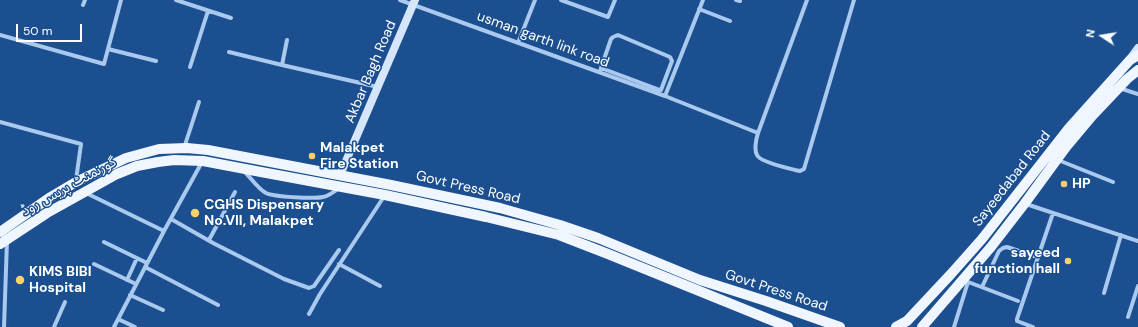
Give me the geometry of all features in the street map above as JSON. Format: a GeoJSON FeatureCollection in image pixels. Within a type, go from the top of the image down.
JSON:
{"type":"FeatureCollection","features":[{"type":"Feature","properties":{"kind":"main road","name":"Sayeedabad Road"},"geometry":{"type":"LineString","coordinates":[[922,327],[965,281],[1092,116],[1119,88],[1136,64]]}},
{"type":"Feature","properties":{"kind":"main road","name":"Sayeedabad Road"},"geometry":{"type":"LineString","coordinates":[[896,327],[907,321],[982,239],[1070,128],[1136,64]]}},
{"type":"Feature","properties":{"kind":"main road","name":"Govt Press Road"},"geometry":{"type":"LineString","coordinates":[[2,238],[49,198],[76,182],[126,158],[159,149],[184,148],[208,150],[500,208],[560,225],[598,238],[700,280],[840,327]]}},
{"type":"Feature","properties":{"kind":"main road","name":"گورنمنٹ پریس روڈ"},"geometry":{"type":"LineString","coordinates":[[2,238],[117,174],[137,166],[174,160],[203,161],[385,194],[559,235],[788,327]]}},
{"type":"Feature","properties":{"kind":"main road"},"geometry":{"type":"LineString","coordinates":[[933,327],[935,312]]}},
{"type":"Feature","properties":{"kind":"street"},"geometry":{"type":"LineString","coordinates":[[83,5],[85,0]]}},
{"type":"Feature","properties":{"kind":"street"},"geometry":{"type":"LineString","coordinates":[[0,36],[104,64],[121,0]]}},
{"type":"Feature","properties":{"kind":"street"},"geometry":{"type":"LineString","coordinates":[[176,0],[231,18]]}},
{"type":"Feature","properties":{"kind":"street","name":"usman garth link road"},"geometry":{"type":"LineString","coordinates":[[400,0],[414,3],[518,43],[600,70],[758,133]]}},
{"type":"Feature","properties":{"kind":"street"},"geometry":{"type":"LineString","coordinates":[[518,43],[535,0]]}},
{"type":"Feature","properties":{"kind":"street"},"geometry":{"type":"LineString","coordinates":[[561,0],[608,17],[615,0]]}},
{"type":"Feature","properties":{"kind":"street"},"geometry":{"type":"LineString","coordinates":[[664,96],[703,0]]}},
{"type":"Feature","properties":{"kind":"street"},"geometry":{"type":"LineString","coordinates":[[807,0],[758,133],[755,151],[760,160],[800,171],[804,169],[854,0]]}},
{"type":"Feature","properties":{"kind":"street","name":"Akbar Bagh Road"},"geometry":{"type":"LineString","coordinates":[[340,175],[414,3]]}},
{"type":"Feature","properties":{"kind":"street"},"geometry":{"type":"LineString","coordinates":[[699,9],[730,20]]}},
{"type":"Feature","properties":{"kind":"street"},"geometry":{"type":"LineString","coordinates":[[190,67],[208,11]]}},
{"type":"Feature","properties":{"kind":"street"},"geometry":{"type":"LineString","coordinates":[[618,35],[670,56],[672,61],[661,90],[600,70],[611,39],[618,35]]}},
{"type":"Feature","properties":{"kind":"street"},"geometry":{"type":"LineString","coordinates":[[282,65],[287,40]]}},
{"type":"Feature","properties":{"kind":"street"},"geometry":{"type":"LineString","coordinates":[[1136,64],[1138,48]]}},
{"type":"Feature","properties":{"kind":"street"},"geometry":{"type":"LineString","coordinates":[[108,49],[156,61]]}},
{"type":"Feature","properties":{"kind":"street"},"geometry":{"type":"LineString","coordinates":[[229,52],[378,88]]}},
{"type":"Feature","properties":{"kind":"street"},"geometry":{"type":"LineString","coordinates":[[1119,88],[1138,94]]}},
{"type":"Feature","properties":{"kind":"street"},"geometry":{"type":"LineString","coordinates":[[184,148],[199,102]]}},
{"type":"Feature","properties":{"kind":"street"},"geometry":{"type":"LineString","coordinates":[[0,122],[81,144],[76,182]]}},
{"type":"Feature","properties":{"kind":"street"},"geometry":{"type":"LineString","coordinates":[[1058,160],[1114,182]]}},
{"type":"Feature","properties":{"kind":"street"},"geometry":{"type":"LineString","coordinates":[[114,327],[164,231],[203,161]]}},
{"type":"Feature","properties":{"kind":"street"},"geometry":{"type":"LineString","coordinates":[[242,169],[263,191],[272,195],[322,198],[331,194],[341,186]]}},
{"type":"Feature","properties":{"kind":"street"},"geometry":{"type":"LineString","coordinates":[[209,240],[235,192]]}},
{"type":"Feature","properties":{"kind":"street"},"geometry":{"type":"LineString","coordinates":[[85,193],[164,231]]}},
{"type":"Feature","properties":{"kind":"street"},"geometry":{"type":"LineString","coordinates":[[309,314],[339,264],[385,194]]}},
{"type":"Feature","properties":{"kind":"street"},"geometry":{"type":"LineString","coordinates":[[1025,203],[1138,240]]}},
{"type":"Feature","properties":{"kind":"street"},"geometry":{"type":"LineString","coordinates":[[1033,327],[1017,321],[1017,319],[1053,213]]}},
{"type":"Feature","properties":{"kind":"street"},"geometry":{"type":"LineString","coordinates":[[171,219],[284,279],[309,288],[314,286],[339,250]]}},
{"type":"Feature","properties":{"kind":"street"},"geometry":{"type":"LineString","coordinates":[[1104,292],[1121,235]]}},
{"type":"Feature","properties":{"kind":"street"},"geometry":{"type":"LineString","coordinates":[[2,238],[4,327]]}},
{"type":"Feature","properties":{"kind":"street"},"geometry":{"type":"LineString","coordinates":[[104,242],[137,258],[146,265],[218,305]]}},
{"type":"Feature","properties":{"kind":"street"},"geometry":{"type":"LineString","coordinates":[[982,287],[999,251],[1003,248],[1007,247],[1034,256]]}},
{"type":"Feature","properties":{"kind":"street"},"geometry":{"type":"LineString","coordinates":[[127,280],[137,258]]}},
{"type":"Feature","properties":{"kind":"street"},"geometry":{"type":"LineString","coordinates":[[94,264],[136,284]]}},
{"type":"Feature","properties":{"kind":"street"},"geometry":{"type":"LineString","coordinates":[[339,264],[380,286]]}},
{"type":"Feature","properties":{"kind":"street"},"geometry":{"type":"LineString","coordinates":[[954,327],[965,281],[1018,301]]}},
{"type":"Feature","properties":{"kind":"street"},"geometry":{"type":"LineString","coordinates":[[1128,317],[1138,286]]}},
{"type":"Feature","properties":{"kind":"street"},"geometry":{"type":"LineString","coordinates":[[130,295],[163,310]]}},
{"type":"Feature","properties":{"kind":"street"},"geometry":{"type":"LineString","coordinates":[[54,327],[65,302]]}},
{"type":"Feature","properties":{"kind":"street"},"geometry":{"type":"LineString","coordinates":[[118,319],[135,327]]}},
{"type":"Feature","properties":{"kind":"place","name":"Malakpet Fire Station"},"geometry":{"type":"Point","coordinates":[312,156]}},
{"type":"Feature","properties":{"kind":"place","name":"HP"},"geometry":{"type":"Point","coordinates":[1064,184]}},
{"type":"Feature","properties":{"kind":"place","name":"CGHS Dispensary No.VII, Malakpet"},"geometry":{"type":"Point","coordinates":[195,213]}},
{"type":"Feature","properties":{"kind":"place","name":"sayeed function hall"},"geometry":{"type":"Point","coordinates":[1068,261]}},
{"type":"Feature","properties":{"kind":"place","name":"KIMS BIBI Hospital"},"geometry":{"type":"Point","coordinates":[20,280]}}]}
